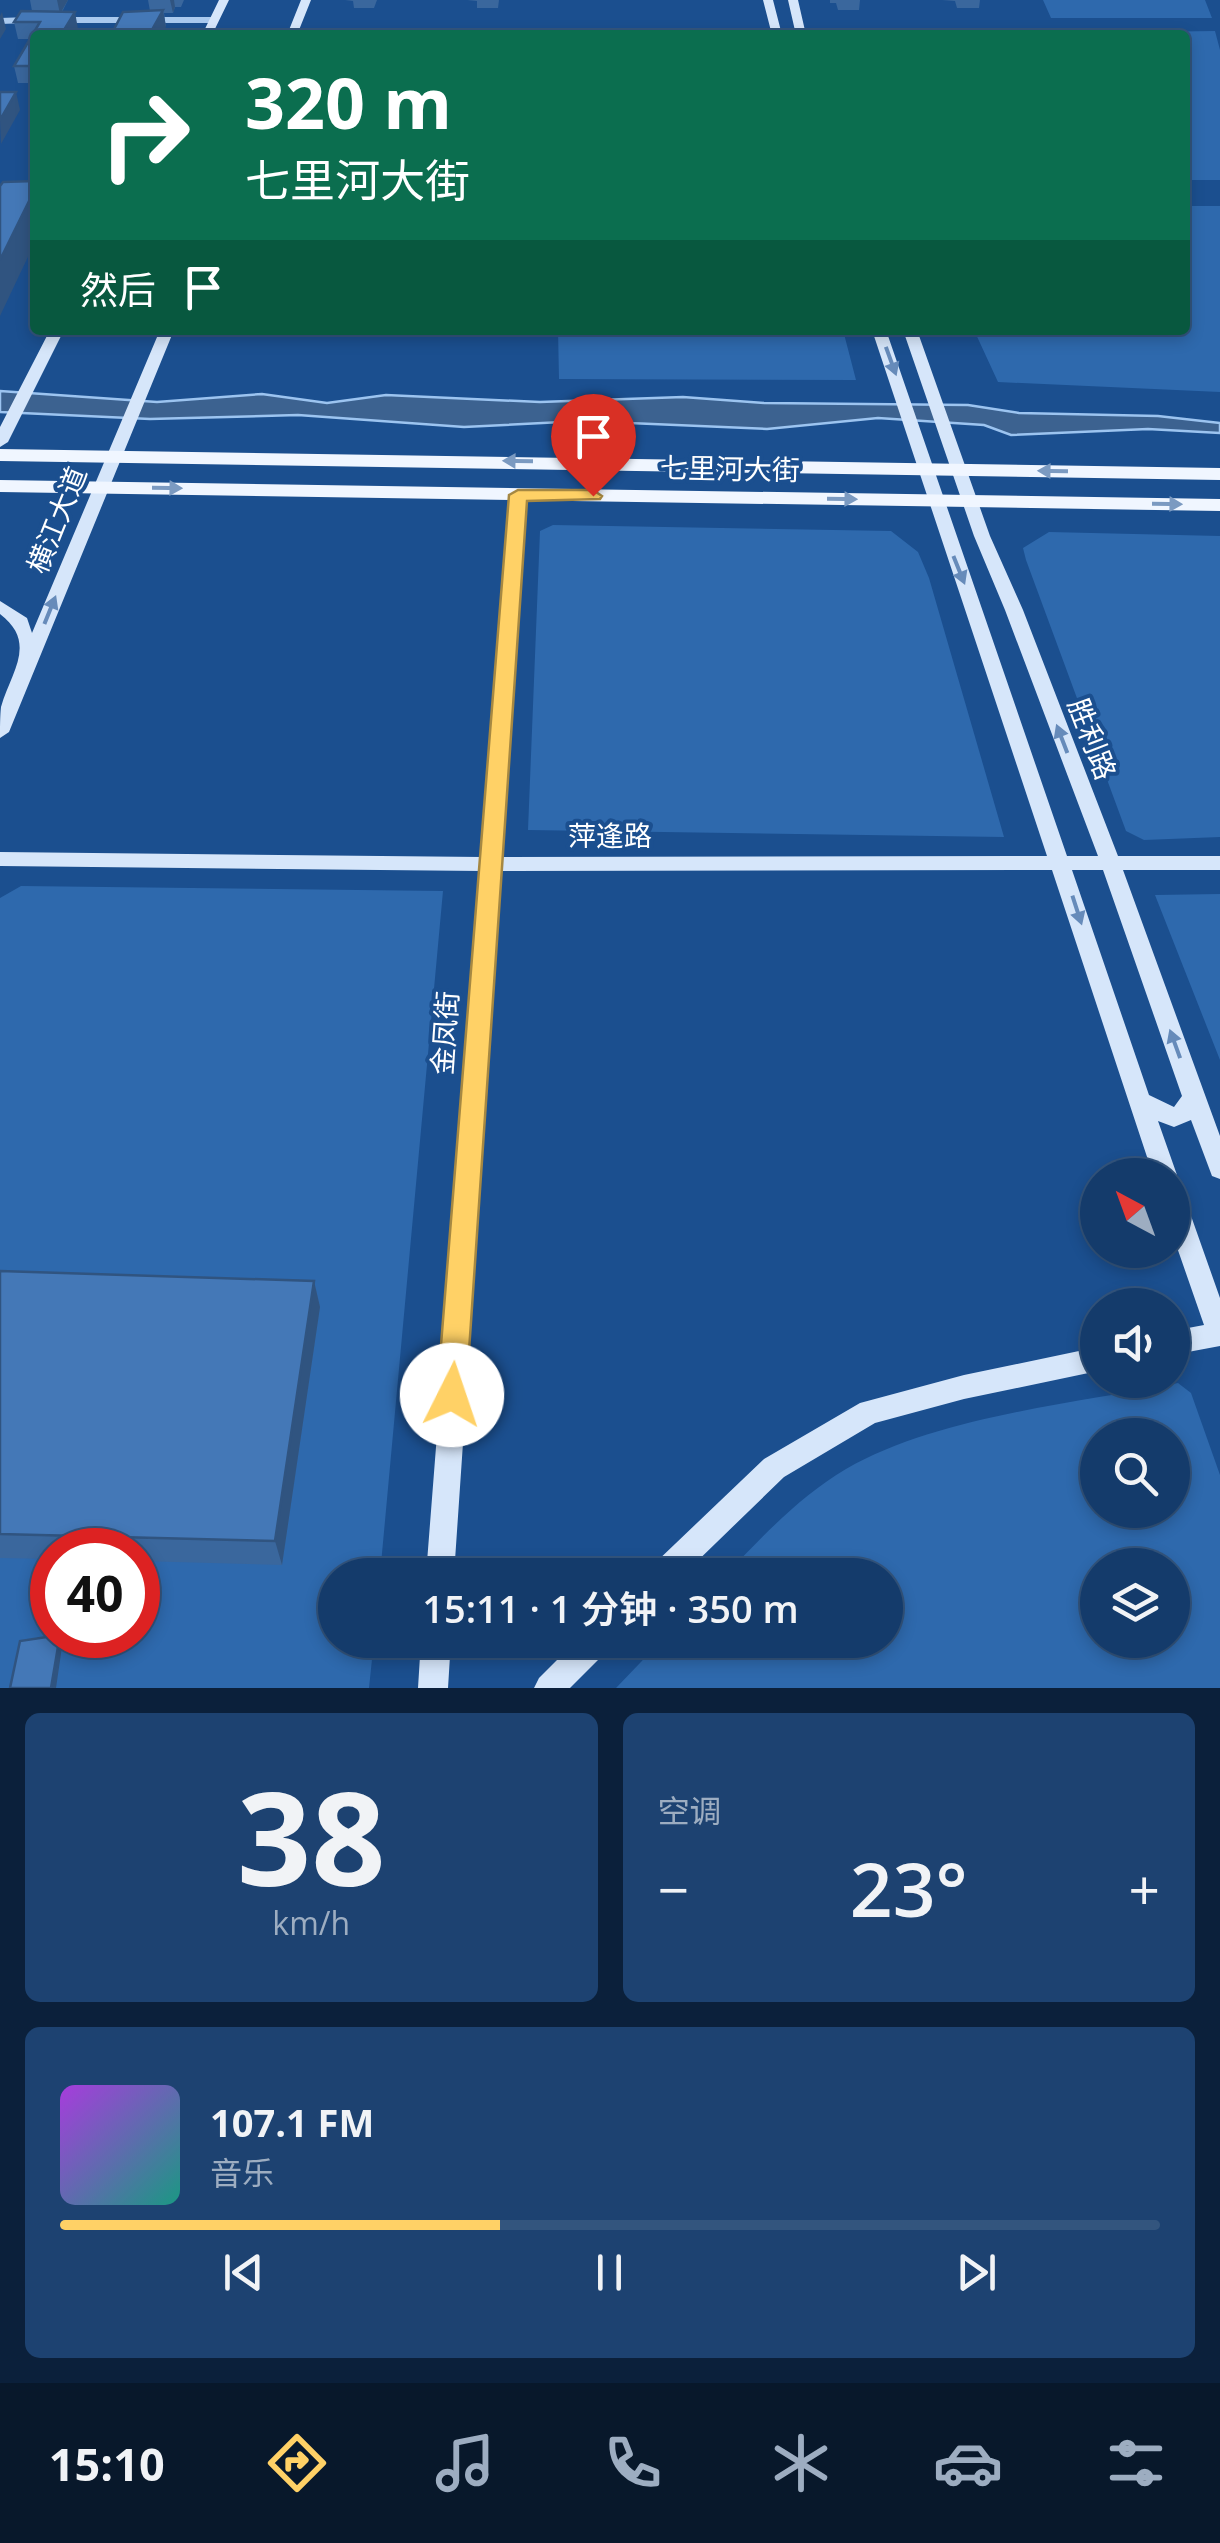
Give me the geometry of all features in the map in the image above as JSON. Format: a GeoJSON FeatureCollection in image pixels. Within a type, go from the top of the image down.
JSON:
{"type":"FeatureCollection","features":[{"type":"Feature","properties":{"kind":"main road","name":"七里河大街"},"geometry":{"type":"LineString","coordinates":[[0,455],[1220,474]]}},
{"type":"Feature","properties":{"kind":"main road","name":"七里河大街"},"geometry":{"type":"LineString","coordinates":[[0,486],[1220,505]]}},
{"type":"Feature","properties":{"kind":"street"},"geometry":{"type":"LineString","coordinates":[[209,30],[224,0]]}},
{"type":"Feature","properties":{"kind":"street"},"geometry":{"type":"LineString","coordinates":[[294,30],[306,0]]}},
{"type":"Feature","properties":{"kind":"street"},"geometry":{"type":"LineString","coordinates":[[768,0],[775,30]]}},
{"type":"Feature","properties":{"kind":"street"},"geometry":{"type":"LineString","coordinates":[[793,0],[800,30]]}},
{"type":"Feature","properties":{"kind":"street"},"geometry":{"type":"LineString","coordinates":[[0,20],[39,20]]}},
{"type":"Feature","properties":{"kind":"street"},"geometry":{"type":"LineString","coordinates":[[58,20],[214,20]]}},
{"type":"Feature","properties":{"kind":"street"},"geometry":{"type":"LineString","coordinates":[[3,436],[54,335]]}},
{"type":"Feature","properties":{"kind":"street","name":"横江大道"},"geometry":{"type":"LineString","coordinates":[[0,732],[165,335]]}},
{"type":"Feature","properties":{"kind":"street"},"geometry":{"type":"LineString","coordinates":[[881,335],[1159,1158]]}},
{"type":"Feature","properties":{"kind":"street","name":"胜利路"},"geometry":{"type":"LineString","coordinates":[[912,335],[1000,584],[1014,610],[1110,862],[1220,1168]]}},
{"type":"Feature","properties":{"kind":"street","name":"金凤街"},"geometry":{"type":"LineString","coordinates":[[441,1558],[518,495]]}},
{"type":"Feature","properties":{"kind":"street"},"geometry":{"type":"LineString","coordinates":[[976,611],[994,602],[1014,610]]}},
{"type":"Feature","properties":{"kind":"street"},"geometry":{"type":"LineString","coordinates":[[0,606],[21,622],[30,658]]}},
{"type":"Feature","properties":{"kind":"street","name":"萍逢路"},"geometry":{"type":"LineString","coordinates":[[0,858],[490,864],[1220,862]]}},
{"type":"Feature","properties":{"kind":"street"},"geometry":{"type":"LineString","coordinates":[[1140,1100],[1174,1118],[1184,1113],[1194,1097]]}},
{"type":"Feature","properties":{"kind":"street"},"geometry":{"type":"LineString","coordinates":[[1190,1248],[1220,1334],[1190,1340]]}},
{"type":"Feature","properties":{"kind":"street"},"geometry":{"type":"LineString","coordinates":[[681,1558],[774,1468],[869,1412],[1080,1363]]}},
{"type":"Feature","properties":{"kind":"street"},"geometry":{"type":"LineString","coordinates":[[433,1688],[435,1658]]}},
{"type":"Feature","properties":{"kind":"street"},"geometry":{"type":"LineString","coordinates":[[549,1688],[580,1658]]}},
{"type":"Feature","properties":{"kind":"shaded area"},"geometry":{"type":"Polygon","coordinates":[[[1043,0],[1205,0],[1212,18],[1051,18],[1043,0]]]}},
{"type":"Feature","properties":{"kind":"shaded area"},"geometry":{"type":"Polygon","coordinates":[[[1190,31],[1215,31],[1220,50],[1220,180],[1190,180],[1190,31]]]}},
{"type":"Feature","properties":{"kind":"shaded area"},"geometry":{"type":"Polygon","coordinates":[[[1190,206],[1220,206],[1220,392],[998,382],[976,335],[1190,335],[1190,206]]]}},
{"type":"Feature","properties":{"kind":"shaded area"},"geometry":{"type":"Polygon","coordinates":[[[558,335],[844,335],[856,380],[559,379],[558,335]]]}},
{"type":"Feature","properties":{"kind":"shaded area"},"geometry":{"type":"Polygon","coordinates":[[[0,391],[157,402],[262,394],[327,403],[386,395],[540,402],[683,397],[764,403],[968,405],[1019,413],[1158,416],[1220,423],[1220,433],[1148,429],[1011,435],[984,425],[878,418],[767,429],[582,421],[464,427],[298,415],[150,419],[0,412],[0,391]]]}},
{"type":"Feature","properties":{"kind":"shaded area"},"geometry":{"type":"Polygon","coordinates":[[[553,525],[891,531],[918,552],[929,578],[1004,837],[528,830],[540,531],[553,525]]]}},
{"type":"Feature","properties":{"kind":"shaded area"},"geometry":{"type":"Polygon","coordinates":[[[1049,532],[1220,536],[1220,837],[1144,840],[1126,831],[1026,560],[1023,548],[1049,532]]]}},
{"type":"Feature","properties":{"kind":"shaded area"},"geometry":{"type":"Polygon","coordinates":[[[21,886],[443,891],[382,1558],[318,1558],[318,1658],[372,1658],[369,1688],[0,1688],[0,898],[21,886]]]}},
{"type":"Feature","properties":{"kind":"shaded area"},"geometry":{"type":"Polygon","coordinates":[[[1220,894],[1220,1060],[1155,895],[1220,894]]]}},
{"type":"Feature","properties":{"kind":"shaded area"},"geometry":{"type":"Polygon","coordinates":[[[1191,1393],[1220,1475],[1220,1688],[616,1688],[645,1658],[903,1658],[903,1558],[742,1558],[813,1492],[882,1451],[964,1424],[1091,1398],[1190,1398],[1191,1393]]]}},
{"type":"Feature","properties":{"kind":"building"},"geometry":{"type":"Polygon","coordinates":[[[163,10],[152,30],[114,30],[123,12],[163,10]]]}},
{"type":"Feature","properties":{"kind":"building"},"geometry":{"type":"Polygon","coordinates":[[[21,11],[75,12],[64,30],[35,30],[40,22],[14,22],[21,11]]]}},
{"type":"Feature","properties":{"kind":"building"},"geometry":{"type":"Polygon","coordinates":[[[30,39],[30,66],[14,66],[30,39]]]}},
{"type":"Feature","properties":{"kind":"building"},"geometry":{"type":"Polygon","coordinates":[[[0,92],[16,92],[0,120],[0,92]]]}},
{"type":"Feature","properties":{"kind":"building"},"geometry":{"type":"Polygon","coordinates":[[[30,181],[30,199],[0,260],[0,186],[3,182],[30,181]]]}},
{"type":"Feature","properties":{"kind":"building"},"geometry":{"type":"Polygon","coordinates":[[[0,1271],[314,1281],[275,1541],[160,1538],[160,1528],[30,1528],[30,1535],[0,1534],[0,1271]]]}},
{"type":"Feature","properties":{"kind":"building"},"geometry":{"type":"Polygon","coordinates":[[[30,1640],[30,1658],[56,1658],[51,1688],[10,1688],[20,1641],[30,1640]]]}},
{"type":"Feature","properties":{"kind":"route"},"geometry":{"type":"LineString","coordinates":[[452,1395],[518,495],[593,496]]}}]}
